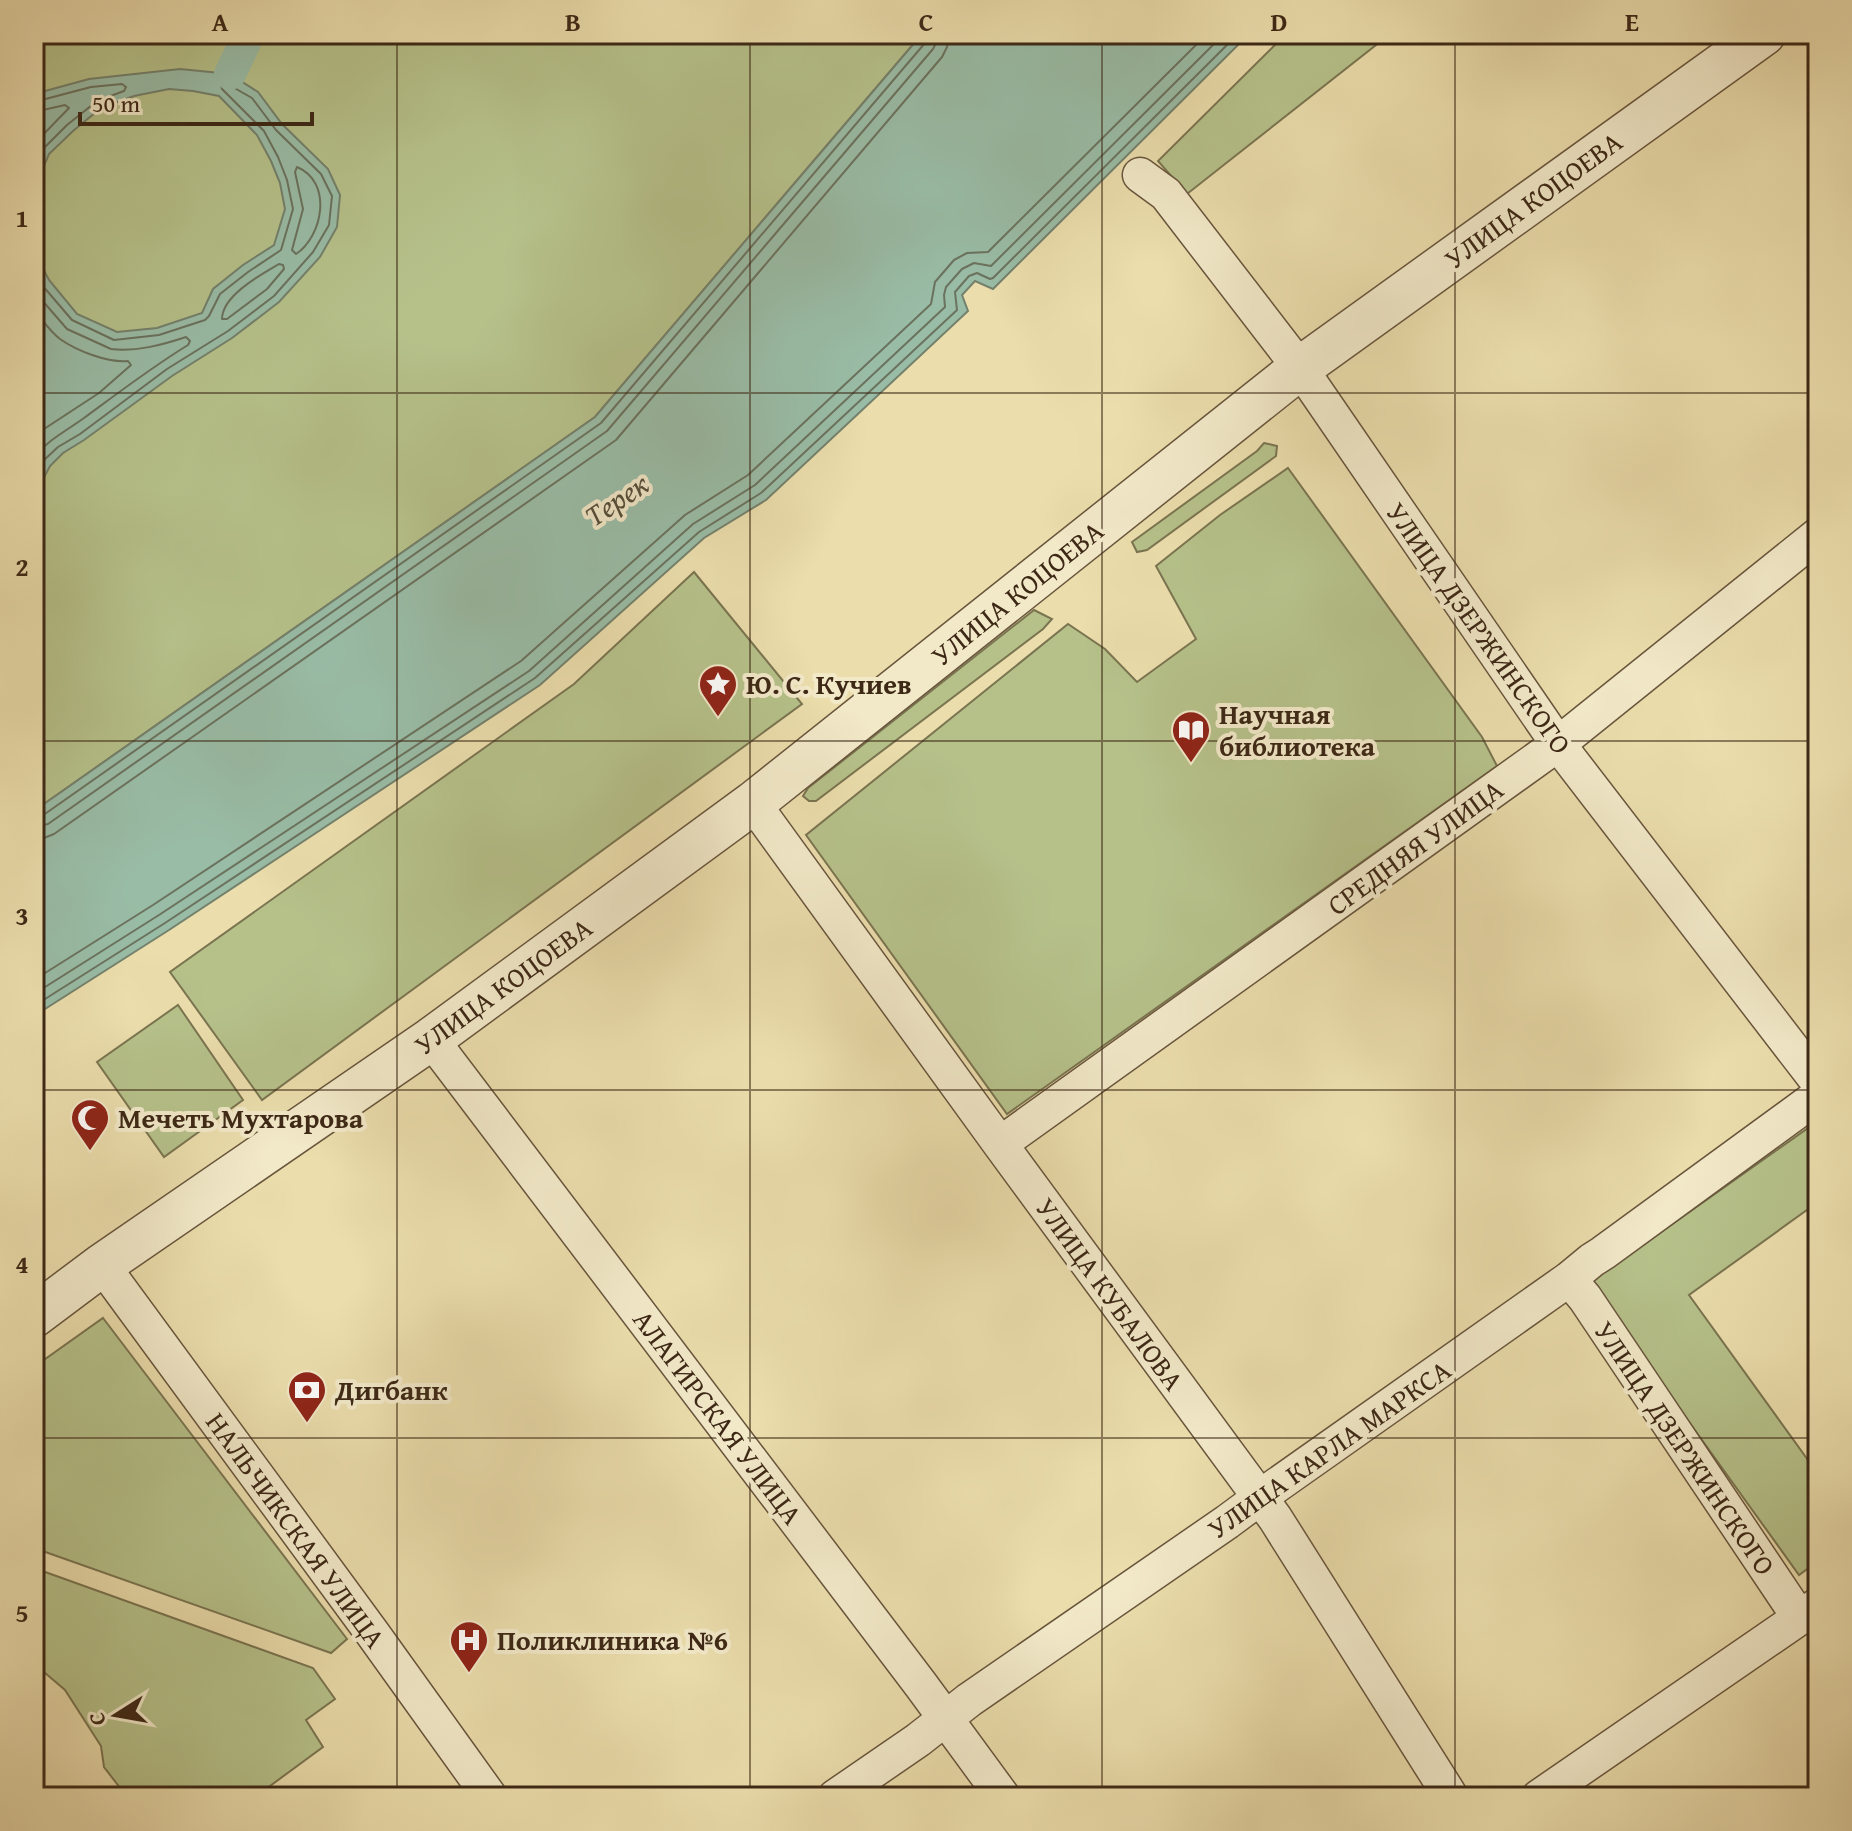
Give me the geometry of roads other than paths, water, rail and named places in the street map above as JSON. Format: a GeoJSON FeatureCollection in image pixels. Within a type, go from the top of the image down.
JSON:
{"type":"FeatureCollection","features":[{"type":"Feature","properties":{"kind":"street","name":"УЛИЦА КОЦОЕВА"},"geometry":{"type":"LineString","coordinates":[[34,1316],[102,1265],[431,1039],[753,803],[1300,368],[1764,34]]}},
{"type":"Feature","properties":{"kind":"street","name":"УЛИЦА ДЗЕРЖИНСКОГО"},"geometry":{"type":"LineString","coordinates":[[1140,175],[1166,194],[1300,368],[1558,744],[1818,1082]]}},
{"type":"Feature","properties":{"kind":"street","name":"СРЕДНЯЯ УЛИЦА"},"geometry":{"type":"LineString","coordinates":[[1000,1144],[1558,744],[1818,535]]}},
{"type":"Feature","properties":{"kind":"street","name":"УЛИЦА КУБАЛОВА"},"geometry":{"type":"LineString","coordinates":[[753,803],[1275,1518],[1451,1797]]}},
{"type":"Feature","properties":{"kind":"street","name":"АЛАГИРСКАЯ УЛИЦА"},"geometry":{"type":"LineString","coordinates":[[431,1039],[1003,1797]]}},
{"type":"Feature","properties":{"kind":"street","name":"УЛИЦА КАРЛА МАРКСА"},"geometry":{"type":"LineString","coordinates":[[835,1797],[1569,1279],[1818,1096]]}},
{"type":"Feature","properties":{"kind":"street","name":"НАЛЬЧИКСКАЯ УЛИЦА"},"geometry":{"type":"LineString","coordinates":[[102,1265],[490,1797]]}},
{"type":"Feature","properties":{"kind":"street","name":"УЛИЦА ДЗЕРЖИНСКОГО"},"geometry":{"type":"LineString","coordinates":[[1569,1279],[1809,1611]]}},
{"type":"Feature","properties":{"kind":"street"},"geometry":{"type":"LineString","coordinates":[[1539,1797],[1809,1611]]}},
{"type":"Feature","properties":{"kind":"water","name":"Терек"},"geometry":{"type":"Polygon","coordinates":[[[922,34],[1249,34],[993,289],[975,281],[962,295],[968,311],[766,500],[704,538],[540,685],[34,1016],[34,811],[595,417],[922,34]]]}},
{"type":"Feature","properties":{"kind":"water"},"geometry":{"type":"Polygon","coordinates":[[[180,69],[230,74],[258,92],[282,124],[328,169],[340,195],[337,227],[320,257],[279,302],[232,338],[63,453],[50,466],[39,487],[34,562],[34,251],[49,280],[77,314],[117,332],[157,328],[202,313],[213,289],[274,245],[285,209],[280,183],[257,135],[219,96],[169,89],[134,96],[101,108],[49,154],[34,198],[34,94],[89,79],[180,69]]]}},
{"type":"Feature","properties":{"kind":"waterway"},"geometry":{"type":"LineString","coordinates":[[230,74],[249,34]]}},
{"type":"Feature","properties":{"kind":"place","name":"Ю. С. Кучиев"},"geometry":{"type":"Point","coordinates":[718,718]}},
{"type":"Feature","properties":{"kind":"place","name":"Научная библиотека"},"geometry":{"type":"Point","coordinates":[1191,764]}},
{"type":"Feature","properties":{"kind":"place","name":"Мечеть Мухтарова"},"geometry":{"type":"Point","coordinates":[90,1152]}},
{"type":"Feature","properties":{"kind":"place","name":"Дигбанк"},"geometry":{"type":"Point","coordinates":[307,1424]}},
{"type":"Feature","properties":{"kind":"place","name":"Поликлиника №6"},"geometry":{"type":"Point","coordinates":[469,1674]}}]}
